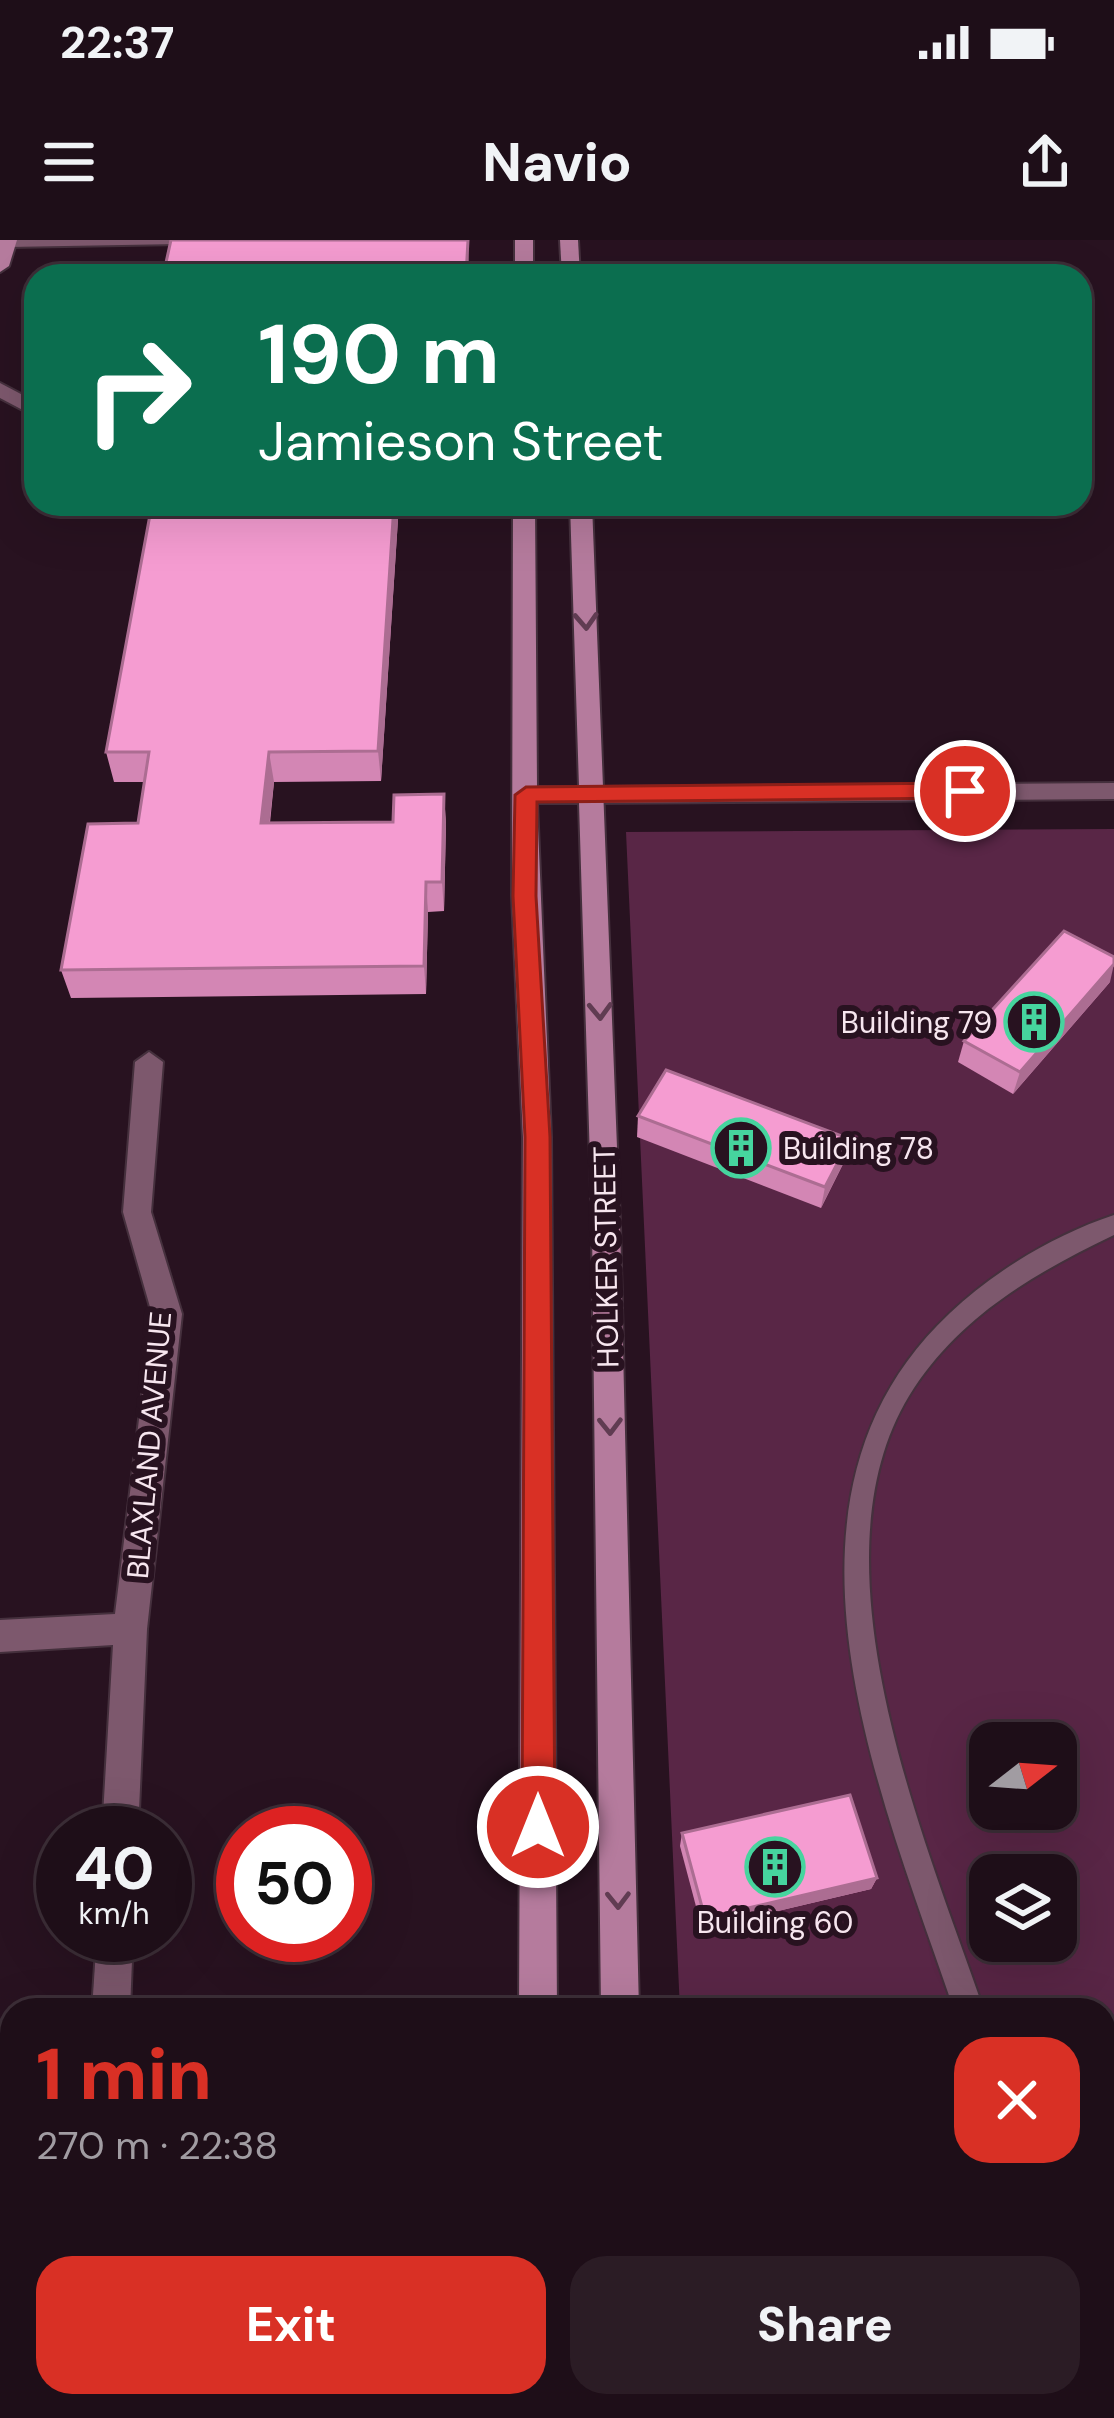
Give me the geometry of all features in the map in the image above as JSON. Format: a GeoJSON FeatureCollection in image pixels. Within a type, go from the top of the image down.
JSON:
{"type":"FeatureCollection","features":[{"type":"Feature","properties":{"kind":"main road"},"geometry":{"type":"LineString","coordinates":[[0,266],[8,241]]}},
{"type":"Feature","properties":{"kind":"main road"},"geometry":{"type":"LineString","coordinates":[[524,516],[525,896],[538,1137],[538,1998]]}},
{"type":"Feature","properties":{"kind":"main road","name":"HOLKER STREET"},"geometry":{"type":"LineString","coordinates":[[582,516],[594,795],[620,1998]]}},
{"type":"Feature","properties":{"kind":"main road"},"geometry":{"type":"LineString","coordinates":[[526,795],[594,795]]}},
{"type":"Feature","properties":{"kind":"street"},"geometry":{"type":"LineString","coordinates":[[594,795],[1114,790]]}},
{"type":"Feature","properties":{"kind":"street","name":"BLAXLAND AVENUE"},"geometry":{"type":"LineString","coordinates":[[121,1806],[130,1629],[167,1314],[137,1212],[149,1062]]}},
{"type":"Feature","properties":{"kind":"street"},"geometry":{"type":"LineString","coordinates":[[0,1636],[130,1629]]}},
{"type":"Feature","properties":{"kind":"street"},"geometry":{"type":"LineString","coordinates":[[112,1998],[114,1962]]}},
{"type":"Feature","properties":{"kind":"lane"},"geometry":{"type":"LineString","coordinates":[[8,241],[179,240]]}},
{"type":"Feature","properties":{"kind":"lane"},"geometry":{"type":"LineString","coordinates":[[966,1998],[874,1707],[859,1628],[856,1531],[872,1459],[896,1394],[926,1358],[988,1294],[1033,1264],[1114,1224]]}},
{"type":"Feature","properties":{"kind":"shaded area"},"geometry":{"type":"Polygon","coordinates":[[[1114,829],[1114,1998],[679,1998],[626,832],[1114,829]]]}},
{"type":"Feature","properties":{"kind":"building"},"geometry":{"type":"Polygon","coordinates":[[[171,240],[468,240],[467,264],[166,264],[171,240]]]}},
{"type":"Feature","properties":{"kind":"building"},"geometry":{"type":"Polygon","coordinates":[[[150,516],[393,516],[378,751],[269,752],[261,823],[393,822],[394,795],[444,794],[442,882],[426,882],[424,966],[61,970],[88,824],[138,823],[149,752],[106,752],[150,516]]]}},
{"type":"Feature","properties":{"kind":"building","name":"Building 79"},"geometry":{"type":"Polygon","coordinates":[[[1064,931],[1114,957],[1114,964],[1020,1072],[964,1041],[1064,931]]]}},
{"type":"Feature","properties":{"kind":"building"},"geometry":{"type":"Polygon","coordinates":[[[666,1070],[850,1139],[825,1187],[638,1116],[666,1070]]]}},
{"type":"Feature","properties":{"kind":"building","name":"Building 60"},"geometry":{"type":"Polygon","coordinates":[[[850,1795],[877,1878],[705,1918],[682,1833],[850,1795]]]}},
{"type":"Feature","properties":{"kind":"place","name":"Building 79"},"geometry":{"type":"Point","coordinates":[1034,1022]}},
{"type":"Feature","properties":{"kind":"place","name":"Building 78"},"geometry":{"type":"Point","coordinates":[741,1148]}},
{"type":"Feature","properties":{"kind":"place","name":"Building 60"},"geometry":{"type":"Point","coordinates":[775,1867]}},
{"type":"Feature","properties":{"kind":"route"},"geometry":{"type":"LineString","coordinates":[[538,1827],[538,1137],[525,896],[526,795],[965,791]]}}]}
